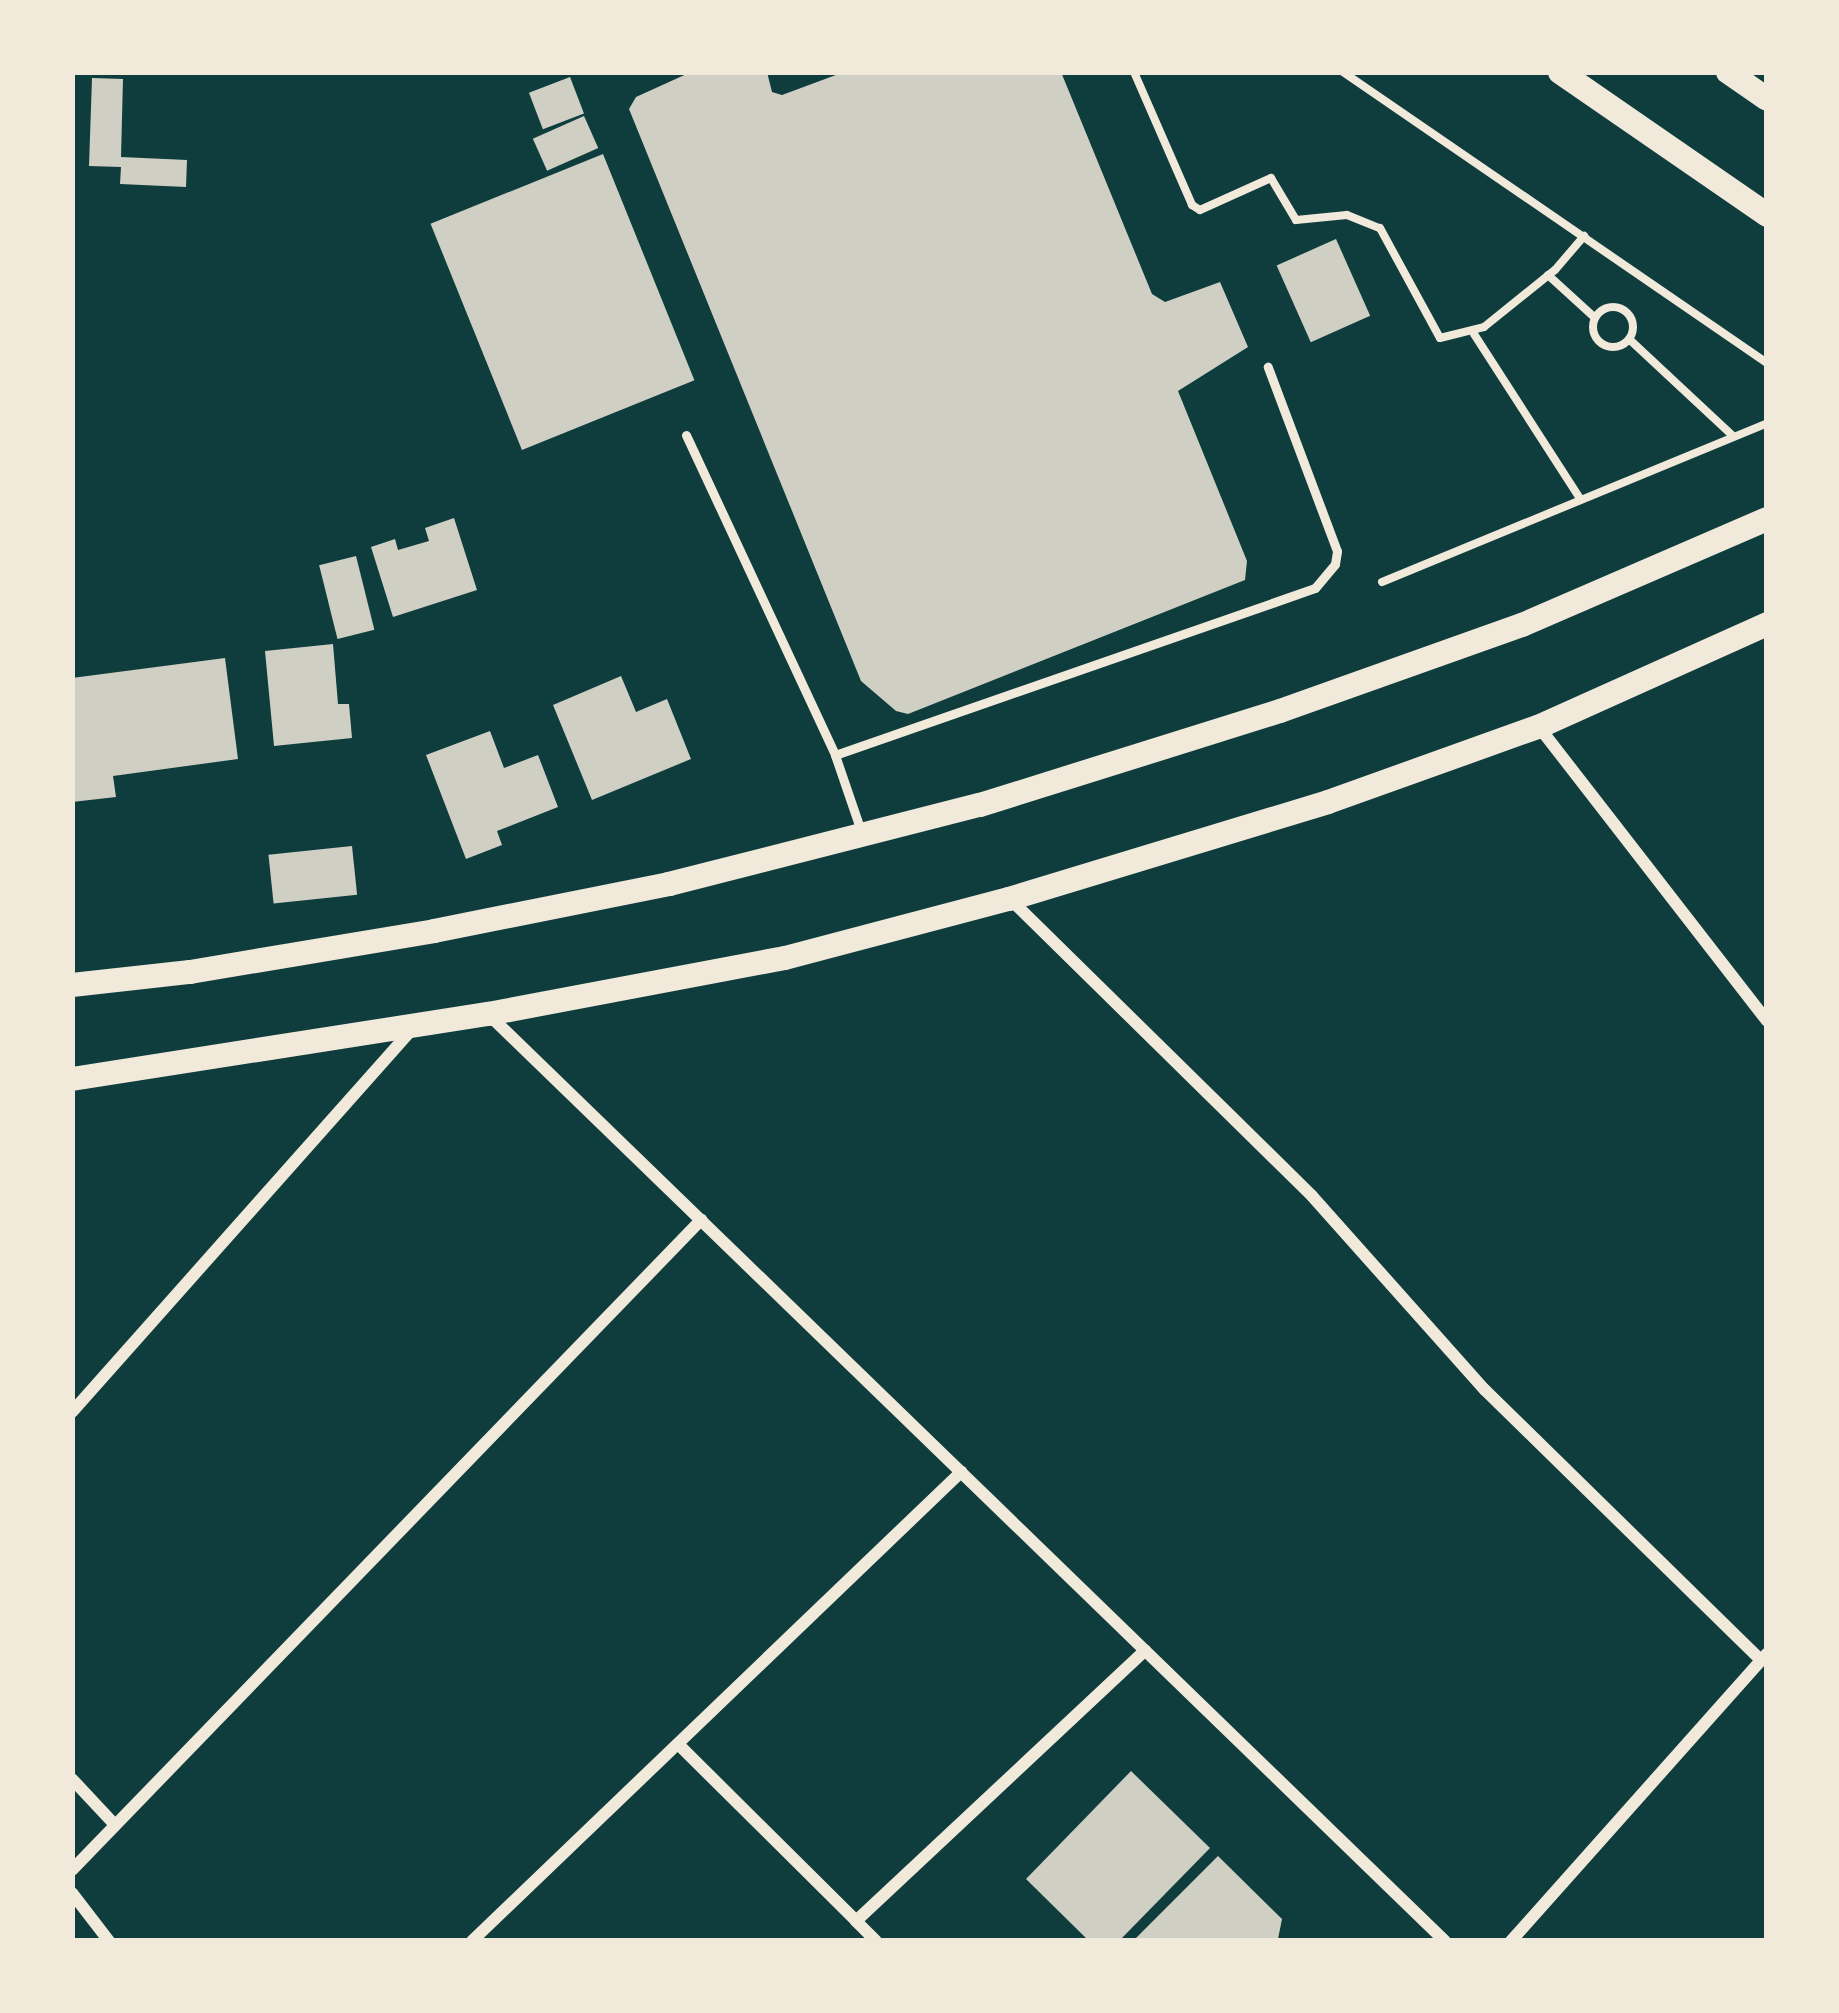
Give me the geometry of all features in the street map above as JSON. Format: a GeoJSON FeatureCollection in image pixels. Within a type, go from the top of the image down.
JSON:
{"type":"FeatureCollection","features":[{"type":"Feature","properties":{"kind":"main road"},"geometry":{"type":"LineString","coordinates":[[1560,72],[1767,215]]}},
{"type":"Feature","properties":{"kind":"main road"},"geometry":{"type":"LineString","coordinates":[[1728,72],[1767,98]]}},
{"type":"Feature","properties":{"kind":"main road"},"geometry":{"type":"LineString","coordinates":[[72,985],[190,972],[434,931],[669,884],[1095,771],[1522,625],[1767,519]]}},
{"type":"Feature","properties":{"kind":"main road"},"geometry":{"type":"LineString","coordinates":[[72,1079],[488,1014],[785,958],[1009,898],[1328,802],[1538,727],[1767,624]]}},
{"type":"Feature","properties":{"kind":"street"},"geometry":{"type":"LineString","coordinates":[[1538,727],[1767,1021]]}},
{"type":"Feature","properties":{"kind":"street"},"geometry":{"type":"LineString","coordinates":[[1009,898],[1312,1196],[1485,1390],[1764,1657],[1510,1941]]}},
{"type":"Feature","properties":{"kind":"street"},"geometry":{"type":"LineString","coordinates":[[488,1014],[1444,1941]]}},
{"type":"Feature","properties":{"kind":"street"},"geometry":{"type":"LineString","coordinates":[[72,1412],[415,1026]]}},
{"type":"Feature","properties":{"kind":"street"},"geometry":{"type":"LineString","coordinates":[[72,1870],[701,1220]]}},
{"type":"Feature","properties":{"kind":"street"},"geometry":{"type":"LineString","coordinates":[[472,1941],[961,1472]]}},
{"type":"Feature","properties":{"kind":"street"},"geometry":{"type":"LineString","coordinates":[[856,1922],[1145,1651]]}},
{"type":"Feature","properties":{"kind":"street"},"geometry":{"type":"LineString","coordinates":[[678,1744],[876,1941]]}},
{"type":"Feature","properties":{"kind":"street"},"geometry":{"type":"LineString","coordinates":[[72,1779],[115,1825]]}},
{"type":"Feature","properties":{"kind":"street"},"geometry":{"type":"LineString","coordinates":[[72,1893],[109,1941]]}},
{"type":"Feature","properties":{"kind":"lane"},"geometry":{"type":"LineString","coordinates":[[835,755],[1315,589],[1335,564],[1337,551],[1268,367]]}},
{"type":"Feature","properties":{"kind":"lane"},"geometry":{"type":"LineString","coordinates":[[686,436],[835,755],[862,835]]}},
{"type":"Feature","properties":{"kind":"path"},"geometry":{"type":"LineString","coordinates":[[1134,72],[1192,205],[1200,210],[1271,178],[1296,220],[1347,215],[1380,228],[1440,338],[1474,334],[1548,275],[1584,236]]}},
{"type":"Feature","properties":{"kind":"path"},"geometry":{"type":"LineString","coordinates":[[1343,72],[1767,364]]}},
{"type":"Feature","properties":{"kind":"path"},"geometry":{"type":"LineString","coordinates":[[1548,275],[1594,317],[1599,342],[1611,347],[1629,339]]}},
{"type":"Feature","properties":{"kind":"path"},"geometry":{"type":"LineString","coordinates":[[1594,317],[1604,308],[1624,309],[1632,320],[1629,339]]}},
{"type":"Feature","properties":{"kind":"path"},"geometry":{"type":"LineString","coordinates":[[1474,334],[1581,500]]}},
{"type":"Feature","properties":{"kind":"path"},"geometry":{"type":"LineString","coordinates":[[1629,339],[1733,437]]}},
{"type":"Feature","properties":{"kind":"path"},"geometry":{"type":"LineString","coordinates":[[1382,582],[1767,423]]}},
{"type":"Feature","properties":{"kind":"building"},"geometry":{"type":"Polygon","coordinates":[[[691,72],[767,72],[772,92],[782,95],[844,72],[1061,72],[1152,294],[1165,302],[1220,282],[1248,347],[1178,391],[1247,561],[1245,580],[908,714],[896,711],[861,681],[629,109],[636,97],[691,72]]]}},
{"type":"Feature","properties":{"kind":"building"},"geometry":{"type":"Polygon","coordinates":[[[570,77],[584,113],[543,129],[529,93],[570,77]]]}},
{"type":"Feature","properties":{"kind":"building"},"geometry":{"type":"Polygon","coordinates":[[[92,78],[123,79],[121,157],[187,160],[186,187],[120,184],[121,167],[89,166],[92,78]]]}},
{"type":"Feature","properties":{"kind":"building"},"geometry":{"type":"Polygon","coordinates":[[[584,116],[598,148],[547,171],[533,139],[584,116]]]}},
{"type":"Feature","properties":{"kind":"building"},"geometry":{"type":"Polygon","coordinates":[[[603,154],[694,380],[522,450],[431,224],[603,154]]]}},
{"type":"Feature","properties":{"kind":"building"},"geometry":{"type":"Polygon","coordinates":[[[1336,239],[1370,316],[1311,342],[1277,265],[1336,239]]]}},
{"type":"Feature","properties":{"kind":"building"},"geometry":{"type":"Polygon","coordinates":[[[454,518],[477,590],[393,617],[371,547],[395,539],[398,550],[429,541],[425,528],[454,518]]]}},
{"type":"Feature","properties":{"kind":"building"},"geometry":{"type":"Polygon","coordinates":[[[356,556],[374,630],[338,639],[319,565],[356,556]]]}},
{"type":"Feature","properties":{"kind":"building"},"geometry":{"type":"Polygon","coordinates":[[[333,644],[338,704],[349,704],[352,738],[274,746],[265,651],[333,644]]]}},
{"type":"Feature","properties":{"kind":"building"},"geometry":{"type":"Polygon","coordinates":[[[225,658],[238,759],[113,776],[116,797],[72,802],[72,678],[225,658]]]}},
{"type":"Feature","properties":{"kind":"building"},"geometry":{"type":"Polygon","coordinates":[[[621,676],[636,712],[667,699],[691,759],[592,800],[553,705],[621,676]]]}},
{"type":"Feature","properties":{"kind":"building"},"geometry":{"type":"Polygon","coordinates":[[[490,731],[504,768],[538,755],[558,807],[497,831],[502,845],[466,859],[426,755],[490,731]]]}},
{"type":"Feature","properties":{"kind":"building"},"geometry":{"type":"Polygon","coordinates":[[[352,846],[357,895],[274,904],[268,855],[352,846]]]}},
{"type":"Feature","properties":{"kind":"building"},"geometry":{"type":"Polygon","coordinates":[[[1131,1771],[1210,1848],[1119,1941],[1089,1941],[1026,1879],[1131,1771]]]}},
{"type":"Feature","properties":{"kind":"building"},"geometry":{"type":"Polygon","coordinates":[[[1218,1856],[1282,1919],[1278,1939],[1133,1941],[1218,1856]]]}}]}
